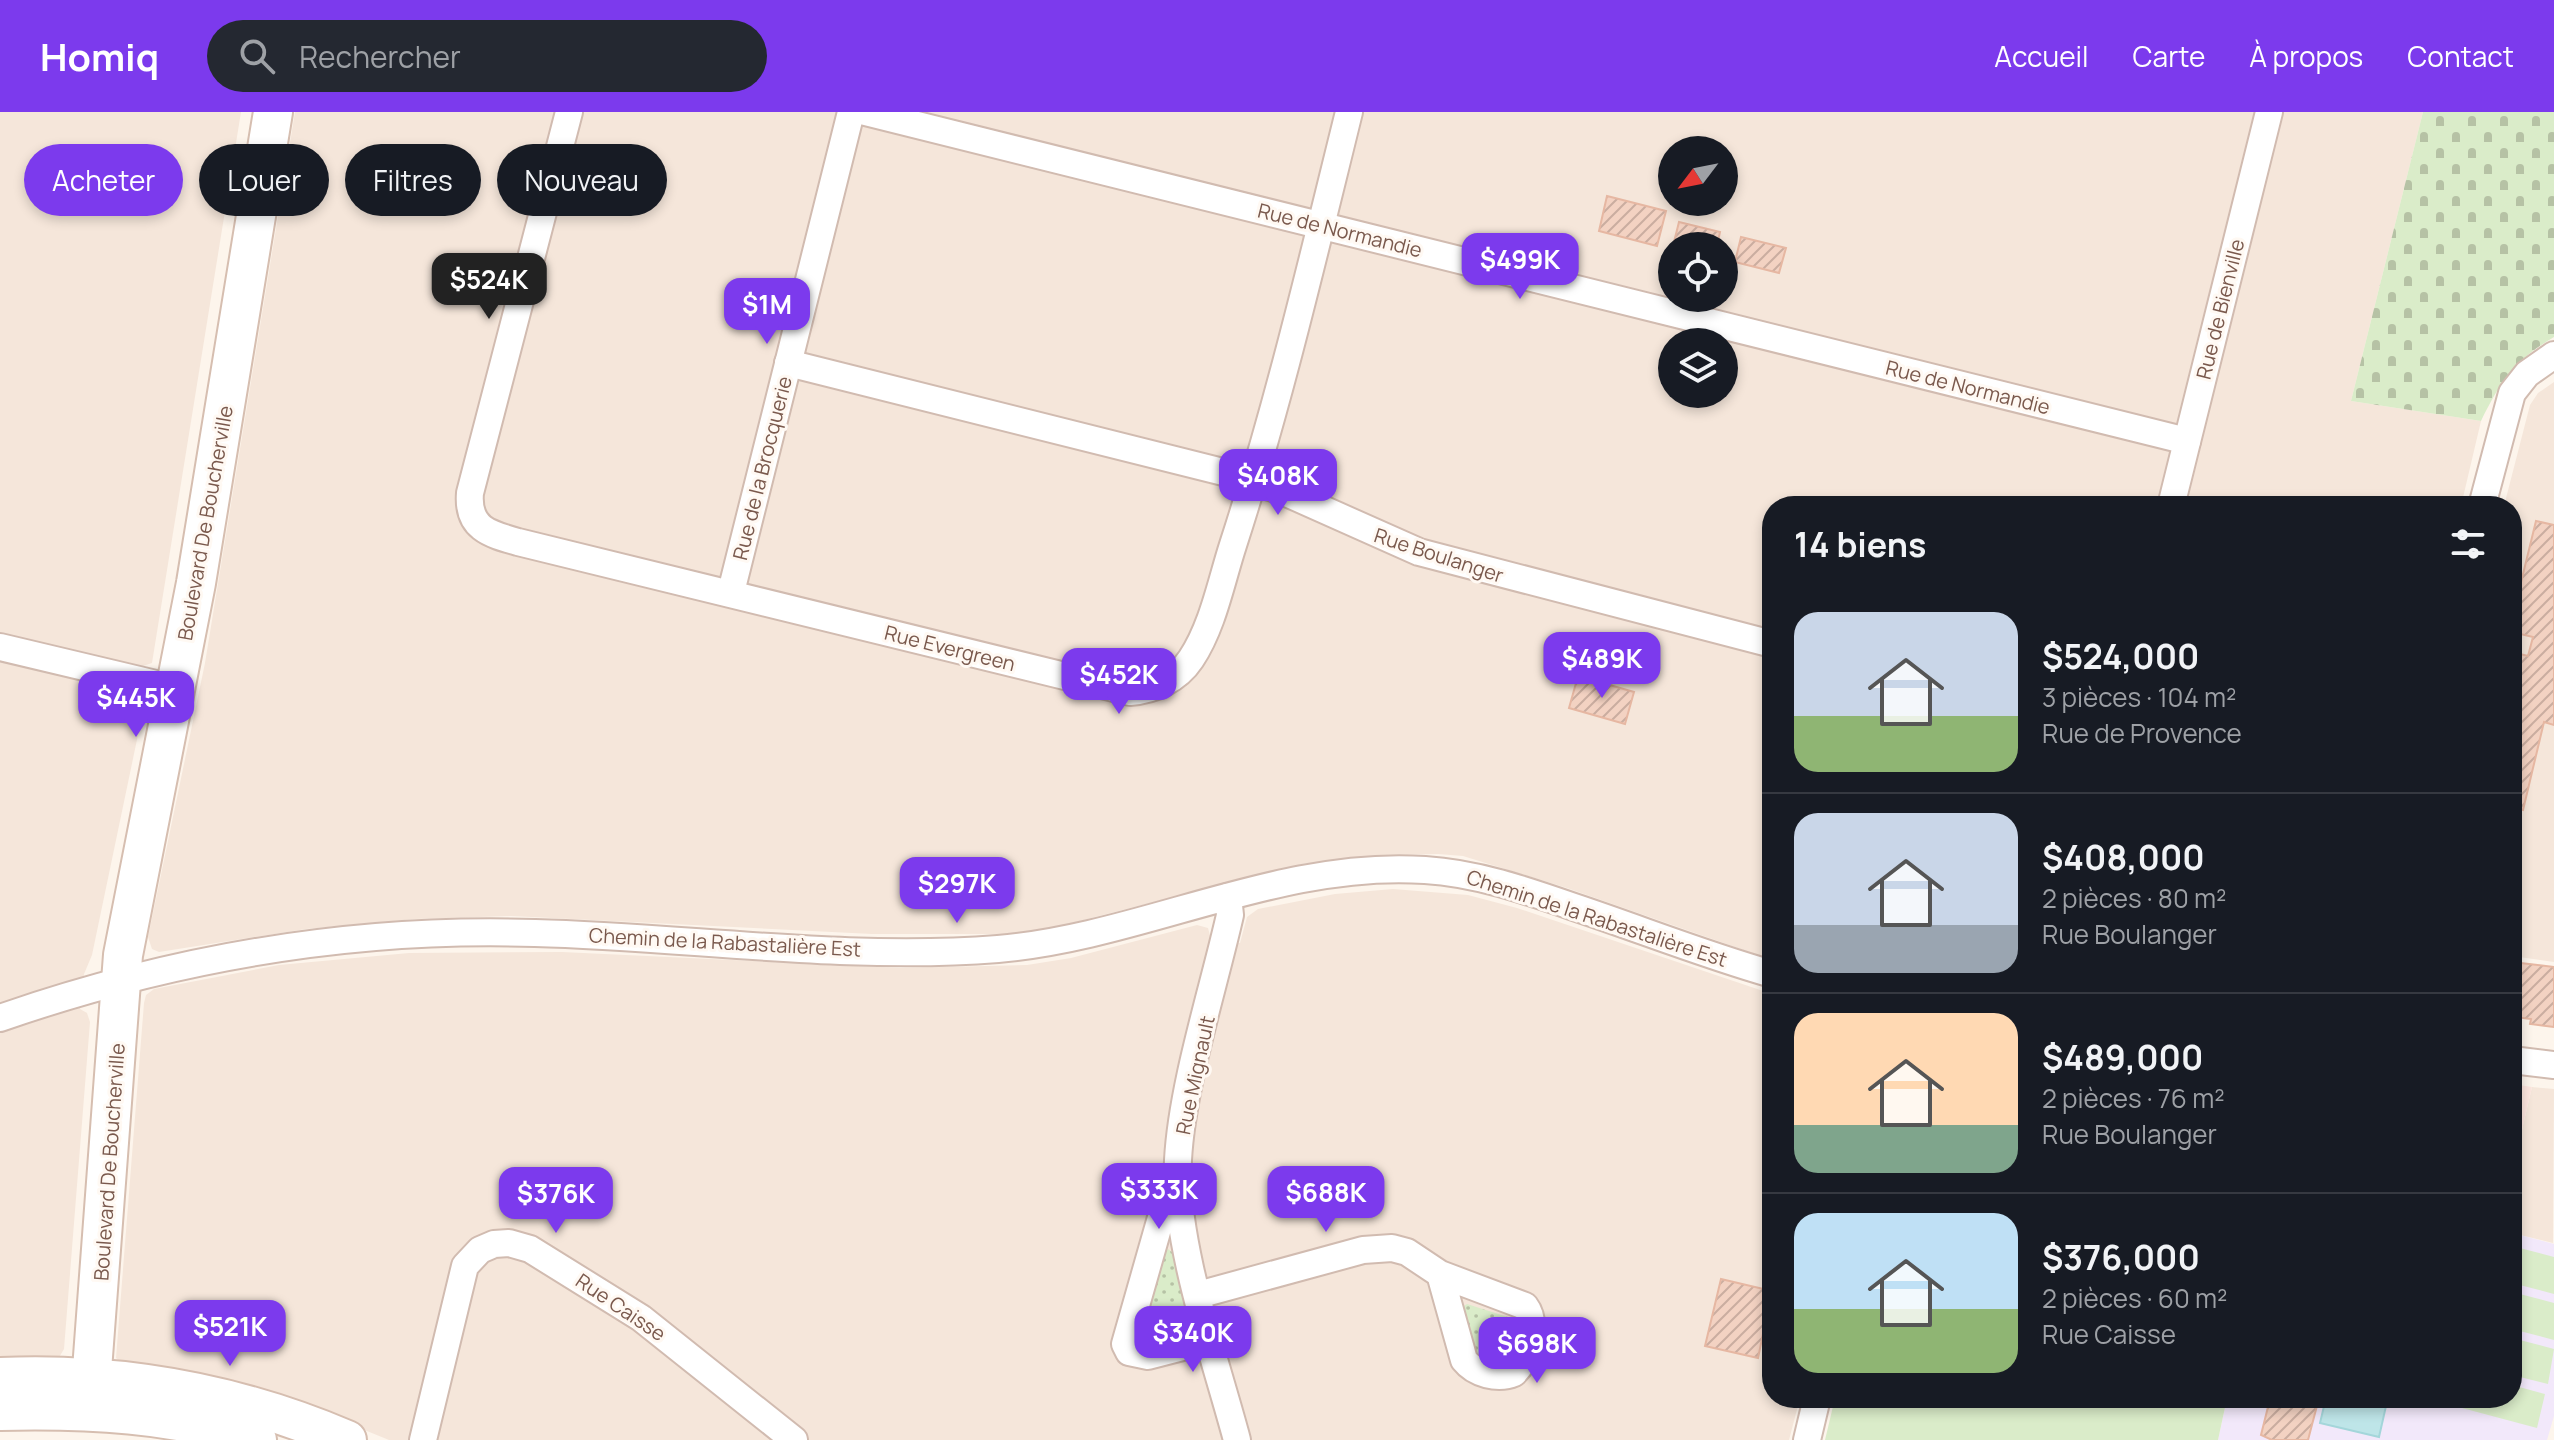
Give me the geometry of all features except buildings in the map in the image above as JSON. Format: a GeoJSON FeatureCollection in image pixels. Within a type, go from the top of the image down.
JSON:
{"type":"FeatureCollection","features":[{"type":"Feature","properties":{"kind":"street","name":"Boulevard De Boucherville"},"geometry":{"type":"LineString","coordinates":[[90,1394],[123,955],[177,689],[273,112]]}},
{"type":"Feature","properties":{"kind":"street","name":"Rue Evergreen"},"geometry":{"type":"LineString","coordinates":[[569,112],[470,493],[469,506],[476,524],[493,535],[518,542],[731,592],[1110,689],[1139,691],[1175,676],[1195,653],[1211,615],[1254,481],[1349,112]]}},
{"type":"Feature","properties":{"kind":"street","name":"Rue de la Brocquerie"},"geometry":{"type":"LineString","coordinates":[[731,592],[851,112]]}},
{"type":"Feature","properties":{"kind":"street","name":"Rue de Normandie"},"geometry":{"type":"LineString","coordinates":[[865,112],[2187,441]]}},
{"type":"Feature","properties":{"kind":"street","name":"Rue de Bienville"},"geometry":{"type":"LineString","coordinates":[[2173,496],[2269,112]]}},
{"type":"Feature","properties":{"kind":"street"},"geometry":{"type":"LineString","coordinates":[[2485,496],[2512,393],[2527,374],[2554,355]]}},
{"type":"Feature","properties":{"kind":"street","name":"Rue Boulanger"},"geometry":{"type":"LineString","coordinates":[[788,363],[1254,481],[1385,540],[1442,560],[1762,641]]}},
{"type":"Feature","properties":{"kind":"street"},"geometry":{"type":"LineString","coordinates":[[0,647],[177,689]]}},
{"type":"Feature","properties":{"kind":"street","name":"Chemin de la Rabastalière Est"},"geometry":{"type":"LineString","coordinates":[[0,1018],[162,968],[290,946],[412,933],[533,933],[852,949],[992,949],[1086,936],[1228,897],[1360,872],[1412,869],[1449,872],[1510,886],[1762,971]]}},
{"type":"Feature","properties":{"kind":"street","name":"Rue Mignault"},"geometry":{"type":"LineString","coordinates":[[1228,897],[1230,915],[1189,1093],[1178,1160],[1184,1231],[1237,1440]]}},
{"type":"Feature","properties":{"kind":"street"},"geometry":{"type":"LineString","coordinates":[[2522,1061],[2554,1065]]}},
{"type":"Feature","properties":{"kind":"street"},"geometry":{"type":"LineString","coordinates":[[1178,1160],[1125,1344],[1129,1352],[1142,1357],[1210,1340]]}},
{"type":"Feature","properties":{"kind":"street","name":"Rue Caisse"},"geometry":{"type":"LineString","coordinates":[[423,1440],[462,1273],[480,1250],[509,1243],[530,1249],[641,1318],[794,1440]]}},
{"type":"Feature","properties":{"kind":"street"},"geometry":{"type":"LineString","coordinates":[[1198,1295],[1379,1247],[1407,1252],[1440,1274]]}},
{"type":"Feature","properties":{"kind":"street"},"geometry":{"type":"LineString","coordinates":[[0,1377],[90,1394],[173,1420],[257,1440]]}},
{"type":"Feature","properties":{"kind":"street"},"geometry":{"type":"LineString","coordinates":[[0,1411],[90,1394],[232,1400],[286,1416],[347,1440]]}},
{"type":"Feature","properties":{"kind":"street"},"geometry":{"type":"LineString","coordinates":[[1807,1440],[1815,1408]]}},
{"type":"Feature","properties":{"kind":"shaded area"},"geometry":{"type":"Polygon","coordinates":[[[0,112],[241,112],[236,144],[199,144],[199,216],[224,216],[152,663],[140,667],[128,665],[123,694],[134,697],[144,706],[92,955],[84,974],[80,1009],[87,1013],[90,1022],[64,1349],[58,1359],[0,1362],[0,112]]]}},
{"type":"Feature","properties":{"kind":"shaded area"},"geometry":{"type":"Polygon","coordinates":[[[295,112],[2423,112],[2351,401],[2481,421],[2463,496],[1762,496],[1762,956],[1567,888],[1463,856],[1438,854],[1381,855],[1302,864],[1060,926],[1007,934],[872,934],[511,916],[415,919],[306,929],[159,952],[152,949],[148,937],[205,663],[278,216],[329,216],[329,144],[290,144],[295,112]]]}},
{"type":"Feature","properties":{"kind":"shaded area"},"geometry":{"type":"Polygon","coordinates":[[[2554,382],[2554,962],[2522,957],[2522,496],[2507,496],[2530,405],[2538,393],[2554,382]]]}},
{"type":"Feature","properties":{"kind":"shaded area"},"geometry":{"type":"Polygon","coordinates":[[[1393,889],[1468,895],[1517,908],[1762,991],[1762,1408],[1797,1408],[1789,1440],[389,1440],[308,1407],[123,1364],[116,1358],[144,1003],[146,995],[154,989],[279,965],[409,953],[562,952],[901,968],[1027,965],[1071,958],[1197,925],[1208,928],[1211,939],[1240,943],[1247,917],[1258,909],[1335,894],[1393,889]]]}},
{"type":"Feature","properties":{"kind":"shaded area"},"geometry":{"type":"Polygon","coordinates":[[[2522,1086],[2532,1087],[2522,1130],[2522,1086]]]}},
{"type":"Feature","properties":{"kind":"shaded area"},"geometry":{"type":"Polygon","coordinates":[[[2532,1087],[2554,1089],[2553,1243],[2522,1235],[2522,1130],[2532,1087]]]}},
{"type":"Feature","properties":{"kind":"shaded area"},"geometry":{"type":"Polygon","coordinates":[[[2522,1236],[2554,1244],[2554,1416],[2547,1440],[2218,1440],[2225,1408],[2522,1408],[2522,1236]]]}},
{"type":"Feature","properties":{"kind":"green space"},"geometry":{"type":"Polygon","coordinates":[[[2423,112],[2554,112],[2554,337],[2510,372],[2481,421],[2351,401],[2423,112]]]}},
{"type":"Feature","properties":{"kind":"green space"},"geometry":{"type":"Polygon","coordinates":[[[1168,1249],[1172,1252],[1188,1319],[1180,1331],[1148,1339],[1144,1329],[1163,1254],[1168,1249]]]}},
{"type":"Feature","properties":{"kind":"green space"},"geometry":{"type":"Polygon","coordinates":[[[2522,1249],[2554,1257],[2554,1294],[2522,1286],[2522,1249]]]}},
{"type":"Feature","properties":{"kind":"green space"},"geometry":{"type":"Polygon","coordinates":[[[2522,1295],[2554,1303],[2554,1340],[2522,1332],[2522,1295]]]}},
{"type":"Feature","properties":{"kind":"green space"},"geometry":{"type":"Polygon","coordinates":[[[1467,1304],[1514,1319],[1515,1328],[1505,1360],[1481,1358],[1475,1353],[1461,1308],[1467,1304]]]}},
{"type":"Feature","properties":{"kind":"green space"},"geometry":{"type":"Polygon","coordinates":[[[2522,1341],[2554,1349],[2548,1384],[2522,1378],[2522,1341]]]}},
{"type":"Feature","properties":{"kind":"green space"},"geometry":{"type":"Polygon","coordinates":[[[2522,1388],[2545,1394],[2537,1428],[2462,1408],[2522,1408],[2522,1388]]]}},
{"type":"Feature","properties":{"kind":"green space"},"geometry":{"type":"Polygon","coordinates":[[[1833,1408],[2225,1408],[2218,1440],[1825,1440],[1833,1408]]]}},
{"type":"Feature","properties":{"kind":"water"},"geometry":{"type":"Polygon","coordinates":[[[2324,1408],[2386,1408],[2379,1437],[2320,1423],[2324,1408]]]}}]}
